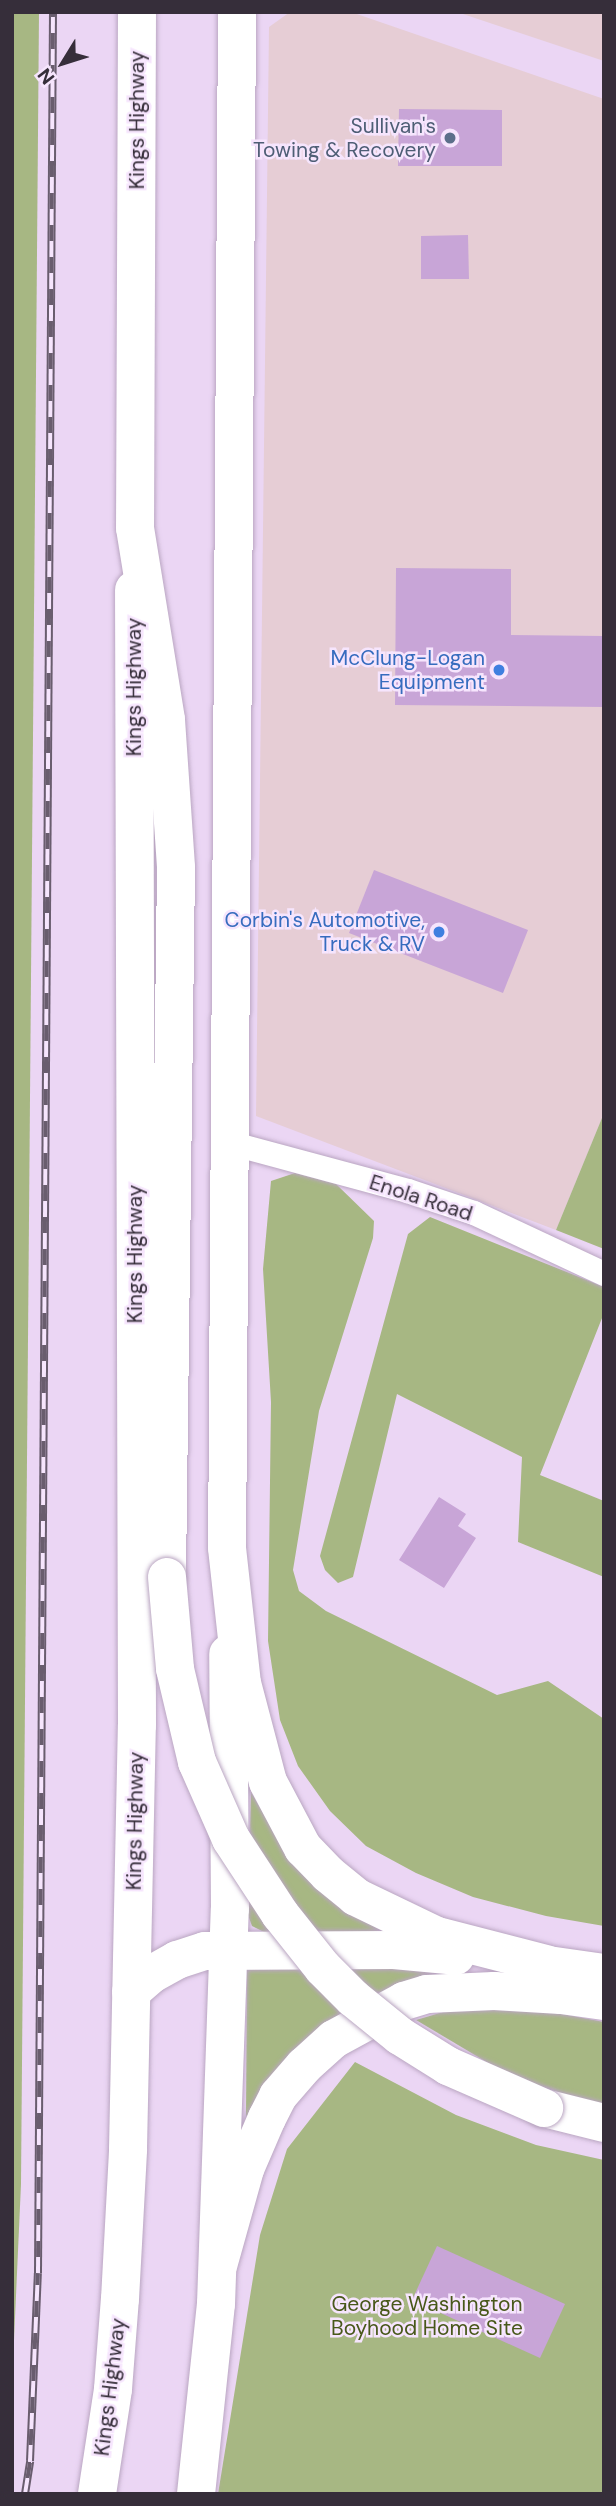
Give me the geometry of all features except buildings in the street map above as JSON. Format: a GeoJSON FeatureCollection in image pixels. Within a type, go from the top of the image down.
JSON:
{"type":"FeatureCollection","features":[{"type":"Feature","properties":{"kind":"main road","name":"Kings Highway"},"geometry":{"type":"LineString","coordinates":[[97,2494],[113,2389],[120,2299],[137,1725],[133,883],[137,12]]}},
{"type":"Feature","properties":{"kind":"main road"},"geometry":{"type":"LineString","coordinates":[[196,2494],[206,2421],[218,2266],[229,1948],[227,1548],[237,12]]}},
{"type":"Feature","properties":{"kind":"main road"},"geometry":{"type":"LineString","coordinates":[[135,528],[166,720],[176,868],[167,1577],[174,1670],[197,1762],[231,1839],[280,1914],[323,1968],[353,1998],[400,2036],[448,2066],[544,2108],[604,2123]]}},
{"type":"Feature","properties":{"kind":"main road"},"geometry":{"type":"LineString","coordinates":[[227,1548],[242,1683],[255,1741],[268,1782],[303,1848],[328,1874],[356,1897],[387,1914],[437,1936],[546,1964]]}},
{"type":"Feature","properties":{"kind":"main road"},"geometry":{"type":"LineString","coordinates":[[131,1992],[152,1974],[177,1960],[205,1951],[229,1948],[394,1950],[546,1964],[604,1973]]}},
{"type":"Feature","properties":{"kind":"main road"},"geometry":{"type":"LineString","coordinates":[[218,2266],[245,2169],[278,2096],[304,2066],[334,2039],[404,2001],[427,1994],[494,1991],[604,2001]]}},
{"type":"Feature","properties":{"kind":"street","name":"Enola Road"},"geometry":{"type":"LineString","coordinates":[[230,1143],[408,1191],[474,1213],[604,1274]]}},
{"type":"Feature","properties":{"kind":"shaded area"},"geometry":{"type":"Polygon","coordinates":[[[290,12],[351,12],[604,99],[604,1113],[556,1230],[256,1116],[269,27],[290,12]]]}},
{"type":"Feature","properties":{"kind":"shaded area"},"geometry":{"type":"Polygon","coordinates":[[[457,12],[604,12],[604,61],[457,12]]]}},
{"type":"Feature","properties":{"kind":"green space"},"geometry":{"type":"Polygon","coordinates":[[[12,12],[39,12],[21,2184],[12,2385],[12,12]]]}},
{"type":"Feature","properties":{"kind":"green space"},"geometry":{"type":"Polygon","coordinates":[[[604,1113],[604,1249],[556,1230],[604,1113]]]}},
{"type":"Feature","properties":{"kind":"green space"},"geometry":{"type":"Polygon","coordinates":[[[295,1173],[336,1184],[374,1221],[373,1238],[319,1411],[293,1570],[299,1591],[326,1611],[497,1695],[548,1681],[604,1719],[604,1926],[546,1916],[473,1897],[416,1873],[366,1846],[330,1811],[298,1766],[280,1720],[268,1641],[271,1402],[263,1269],[271,1181],[295,1173]]]}},
{"type":"Feature","properties":{"kind":"green space"},"geometry":{"type":"Polygon","coordinates":[[[430,1217],[604,1287],[604,1313],[540,1475],[604,1501],[604,1577],[518,1542],[522,1457],[397,1394],[353,1577],[338,1583],[325,1570],[320,1556],[408,1234],[430,1217]]]}},
{"type":"Feature","properties":{"kind":"green space"},"geometry":{"type":"Polygon","coordinates":[[[251,1792],[265,1816],[385,1932],[264,1932],[252,1926],[248,1915],[251,1792]]]}},
{"type":"Feature","properties":{"kind":"green space"},"geometry":{"type":"Polygon","coordinates":[[[247,1964],[385,1968],[454,1974],[246,2116],[247,1964]]]}},
{"type":"Feature","properties":{"kind":"green space"},"geometry":{"type":"Polygon","coordinates":[[[450,2010],[541,2010],[604,2022],[604,2105],[548,2091],[495,2067],[416,2020],[450,2010]]]}},
{"type":"Feature","properties":{"kind":"green space","name":"George Washington Boyhood Home Site"},"geometry":{"type":"Polygon","coordinates":[[[355,2062],[456,2115],[536,2145],[604,2160],[604,2494],[218,2494],[260,2235],[287,2149],[355,2062]]]}},
{"type":"Feature","properties":{"kind":"railway"},"geometry":{"type":"LineString","coordinates":[[25,2494],[30,2461],[38,2273],[53,12]]}},
{"type":"Feature","properties":{"kind":"place","name":"Sullivan's Towing & Recovery"},"geometry":{"type":"Point","coordinates":[450,138]}},
{"type":"Feature","properties":{"kind":"place","name":"McClung-Logan Equipment"},"geometry":{"type":"Point","coordinates":[499,670]}},
{"type":"Feature","properties":{"kind":"place","name":"Corbin's Automotive, Truck & RV"},"geometry":{"type":"Point","coordinates":[439,932]}}]}
